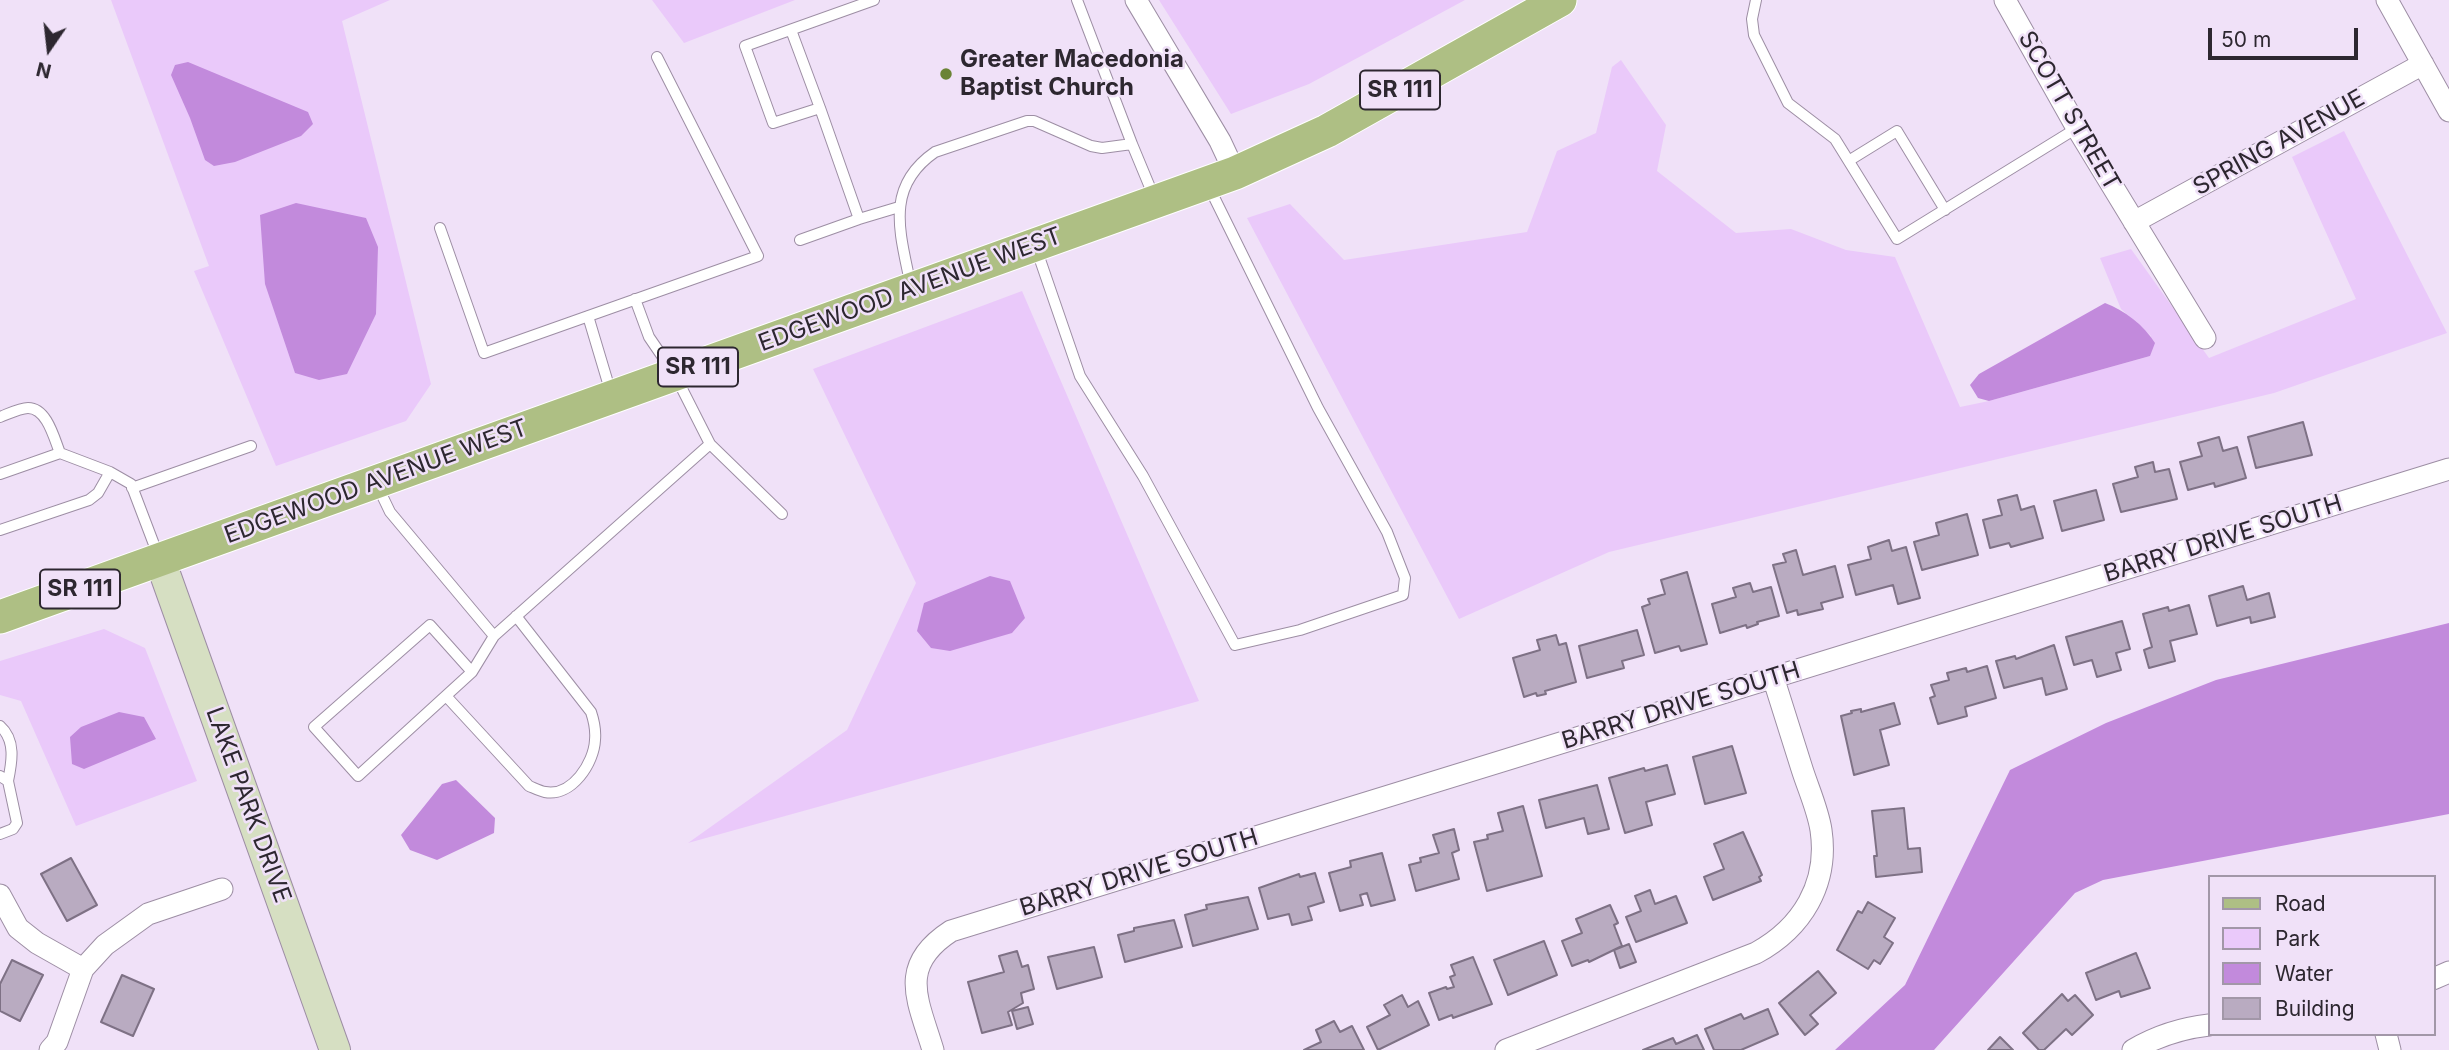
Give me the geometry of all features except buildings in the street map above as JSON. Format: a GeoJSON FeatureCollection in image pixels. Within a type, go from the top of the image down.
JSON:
{"type":"FeatureCollection","features":[{"type":"Feature","properties":{"kind":"main road","name":"EDGEWOOD AVENUE WEST"},"geometry":{"type":"LineString","coordinates":[[0,617],[1221,178],[1327,131],[1560,0]]}},
{"type":"Feature","properties":{"kind":"street"},"geometry":{"type":"LineString","coordinates":[[1136,0],[1220,141],[1221,178]]}},
{"type":"Feature","properties":{"kind":"street","name":"SCOTT STREET"},"geometry":{"type":"LineString","coordinates":[[2006,0],[2077,128],[2205,338]]}},
{"type":"Feature","properties":{"kind":"street"},"geometry":{"type":"LineString","coordinates":[[2387,0],[2449,111]]}},
{"type":"Feature","properties":{"kind":"street","name":"SPRING AVENUE"},"geometry":{"type":"LineString","coordinates":[[2134,222],[2423,64]]}},
{"type":"Feature","properties":{"kind":"street","name":"BARRY DRIVE SOUTH"},"geometry":{"type":"LineString","coordinates":[[933,1050],[916,995],[916,977],[922,957],[934,942],[951,931],[2449,469]]}},
{"type":"Feature","properties":{"kind":"street","name":"LAKE PARK DRIVE"},"geometry":{"type":"LineString","coordinates":[[160,561],[335,1050]]}},
{"type":"Feature","properties":{"kind":"street"},"geometry":{"type":"LineString","coordinates":[[1506,1050],[1756,953],[1792,929],[1817,884],[1822,858],[1821,829],[1773,677]]}},
{"type":"Feature","properties":{"kind":"street"},"geometry":{"type":"LineString","coordinates":[[50,1050],[57,1042],[83,969],[105,945],[148,914],[222,889]]}},
{"type":"Feature","properties":{"kind":"street"},"geometry":{"type":"LineString","coordinates":[[0,895],[18,928],[37,943],[83,969]]}},
{"type":"Feature","properties":{"kind":"street"},"geometry":{"type":"LineString","coordinates":[[2133,1050],[2149,1040],[2177,1030],[2208,1025]]}},
{"type":"Feature","properties":{"kind":"lane"},"geometry":{"type":"LineString","coordinates":[[820,108],[773,123],[744,47],[874,0]]}},
{"type":"Feature","properties":{"kind":"lane"},"geometry":{"type":"LineString","coordinates":[[1077,0],[1156,203]]}},
{"type":"Feature","properties":{"kind":"lane"},"geometry":{"type":"LineString","coordinates":[[1756,0],[1752,19],[1754,35],[1788,103],[1835,139],[1897,239],[2077,128]]}},
{"type":"Feature","properties":{"kind":"lane"},"geometry":{"type":"LineString","coordinates":[[790,30],[859,219]]}},
{"type":"Feature","properties":{"kind":"lane"},"geometry":{"type":"LineString","coordinates":[[440,228],[484,352],[758,256],[657,57]]}},
{"type":"Feature","properties":{"kind":"lane"},"geometry":{"type":"LineString","coordinates":[[912,289],[899,225],[899,207],[903,191],[916,170],[935,152],[1027,121],[1034,121],[1091,146],[1102,148],[1132,144]]}},
{"type":"Feature","properties":{"kind":"lane"},"geometry":{"type":"LineString","coordinates":[[1850,160],[1897,131],[1945,210]]}},
{"type":"Feature","properties":{"kind":"lane"},"geometry":{"type":"LineString","coordinates":[[1035,245],[1080,376],[1143,476],[1235,645],[1300,630],[1403,595],[1405,578],[1387,532],[1318,408],[1221,178]]}},
{"type":"Feature","properties":{"kind":"lane"},"geometry":{"type":"LineString","coordinates":[[800,240],[899,207]]}},
{"type":"Feature","properties":{"kind":"lane"},"geometry":{"type":"LineString","coordinates":[[635,299],[649,337],[675,374],[709,444],[782,514]]}},
{"type":"Feature","properties":{"kind":"lane"},"geometry":{"type":"LineString","coordinates":[[588,316],[612,397]]}},
{"type":"Feature","properties":{"kind":"lane"},"geometry":{"type":"LineString","coordinates":[[0,417],[27,408],[39,411],[60,453]]}},
{"type":"Feature","properties":{"kind":"lane"},"geometry":{"type":"LineString","coordinates":[[472,672],[430,625],[314,727],[358,776],[472,672],[494,636],[709,444]]}},
{"type":"Feature","properties":{"kind":"lane"},"geometry":{"type":"LineString","coordinates":[[132,488],[251,446]]}},
{"type":"Feature","properties":{"kind":"lane"},"geometry":{"type":"LineString","coordinates":[[0,474],[60,453],[110,472],[131,484],[160,561]]}},
{"type":"Feature","properties":{"kind":"lane"},"geometry":{"type":"LineString","coordinates":[[0,530],[89,500],[98,493],[110,472]]}},
{"type":"Feature","properties":{"kind":"lane"},"geometry":{"type":"LineString","coordinates":[[375,481],[390,512],[494,636]]}},
{"type":"Feature","properties":{"kind":"lane"},"geometry":{"type":"LineString","coordinates":[[446,696],[529,786],[547,793],[569,787],[583,772],[595,743],[595,726],[591,712],[516,616]]}},
{"type":"Feature","properties":{"kind":"lane"},"geometry":{"type":"LineString","coordinates":[[0,726],[11,745],[12,761],[4,778],[17,823],[13,829],[0,834]]}},
{"type":"Feature","properties":{"kind":"green space"},"geometry":{"type":"Polygon","coordinates":[[[111,0],[390,0],[342,21],[431,384],[406,421],[276,466],[194,271],[209,266],[111,0]]]}},
{"type":"Feature","properties":{"kind":"green space"},"geometry":{"type":"Polygon","coordinates":[[[652,0],[795,0],[684,43],[652,0]]]}},
{"type":"Feature","properties":{"kind":"green space"},"geometry":{"type":"Polygon","coordinates":[[[1159,0],[1465,0],[1309,84],[1231,114],[1159,0]]]}},
{"type":"Feature","properties":{"kind":"green space"},"geometry":{"type":"Polygon","coordinates":[[[1621,60],[1666,125],[1657,171],[1736,233],[1791,229],[1846,250],[1895,257],[1960,407],[2150,356],[2151,336],[2121,309],[2100,258],[2131,249],[2209,358],[2356,299],[2292,157],[2344,131],[2447,333],[2274,393],[1609,552],[1459,619],[1247,218],[1290,204],[1344,260],[1527,232],[1557,151],[1596,133],[1612,67],[1621,60]]]}},
{"type":"Feature","properties":{"kind":"green space"},"geometry":{"type":"Polygon","coordinates":[[[1022,291],[1199,701],[688,843],[847,730],[916,583],[813,369],[1022,291]]]}},
{"type":"Feature","properties":{"kind":"green space"},"geometry":{"type":"Polygon","coordinates":[[[104,629],[145,648],[197,781],[76,826],[21,701],[0,695],[0,661],[104,629]]]}},
{"type":"Feature","properties":{"kind":"water"},"geometry":{"type":"Polygon","coordinates":[[[188,62],[308,112],[313,124],[301,136],[235,162],[214,166],[205,160],[171,75],[175,65],[188,62]]]}},
{"type":"Feature","properties":{"kind":"water"},"geometry":{"type":"Polygon","coordinates":[[[296,203],[366,218],[378,247],[376,314],[347,374],[319,380],[295,373],[265,284],[260,215],[296,203]]]}},
{"type":"Feature","properties":{"kind":"water"},"geometry":{"type":"Polygon","coordinates":[[[2105,303],[2126,314],[2145,330],[2155,343],[2150,356],[1989,401],[1978,398],[1970,385],[1979,374],[2105,303]]]}},
{"type":"Feature","properties":{"kind":"water"},"geometry":{"type":"Polygon","coordinates":[[[990,576],[1010,581],[1025,618],[1012,633],[950,651],[931,648],[917,631],[924,603],[990,576]]]}},
{"type":"Feature","properties":{"kind":"water"},"geometry":{"type":"Polygon","coordinates":[[[2449,623],[2449,814],[2103,880],[2075,893],[1934,1050],[1835,1050],[1905,985],[2010,770],[2106,723],[2216,680],[2449,623]]]}},
{"type":"Feature","properties":{"kind":"water"},"geometry":{"type":"Polygon","coordinates":[[[119,712],[144,717],[156,739],[84,769],[72,764],[70,737],[81,727],[119,712]]]}},
{"type":"Feature","properties":{"kind":"water"},"geometry":{"type":"Polygon","coordinates":[[[456,780],[495,818],[494,833],[437,860],[410,850],[401,835],[442,784],[456,780]]]}},
{"type":"Feature","properties":{"kind":"place","name":"Greater Macedonia Baptist Church"},"geometry":{"type":"Point","coordinates":[946,74]}}]}
